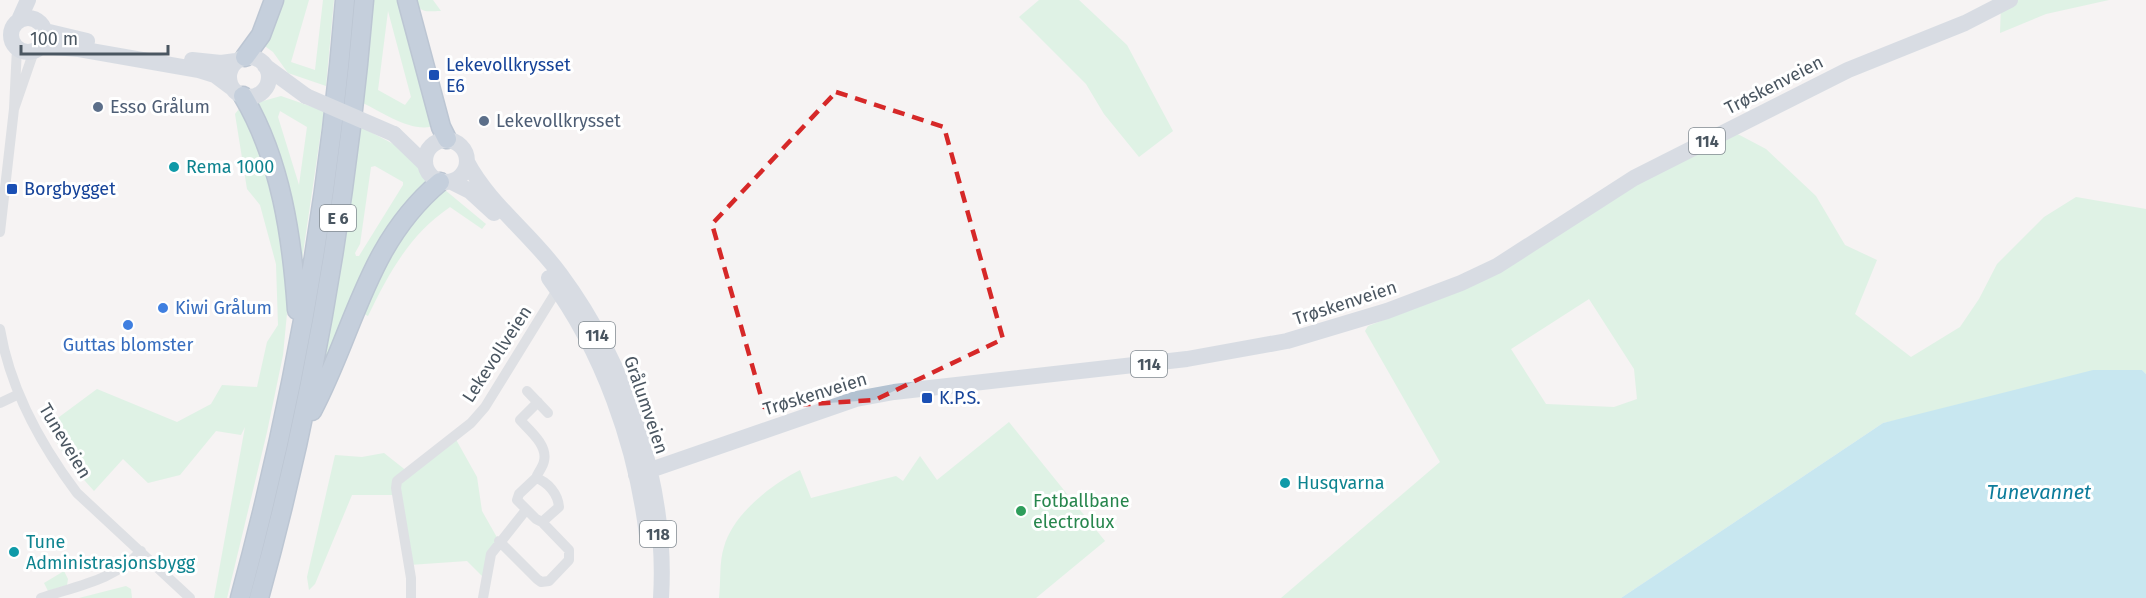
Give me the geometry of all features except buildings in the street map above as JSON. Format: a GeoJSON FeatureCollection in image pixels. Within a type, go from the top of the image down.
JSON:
{"type":"FeatureCollection","features":[{"type":"Feature","properties":{"kind":"highway"},"geometry":{"type":"LineString","coordinates":[[241,59],[256,45],[274,0]]}},
{"type":"Feature","properties":{"kind":"highway","name":"E 6"},"geometry":{"type":"LineString","coordinates":[[240,598],[281,429],[299,339],[325,179],[345,0]]}},
{"type":"Feature","properties":{"kind":"highway","name":"E 6"},"geometry":{"type":"LineString","coordinates":[[260,598],[299,434],[342,194],[364,0]]}},
{"type":"Feature","properties":{"kind":"highway"},"geometry":{"type":"LineString","coordinates":[[407,0],[441,127],[439,142]]}},
{"type":"Feature","properties":{"kind":"highway","name":"E 6"},"geometry":{"type":"LineString","coordinates":[[237,91],[258,125],[289,225],[299,339]]}},
{"type":"Feature","properties":{"kind":"highway","name":"E 6"},"geometry":{"type":"LineString","coordinates":[[299,434],[389,240],[411,209],[446,182]]}},
{"type":"Feature","properties":{"kind":"main road"},"geometry":{"type":"LineString","coordinates":[[10,32],[27,0]]}},
{"type":"Feature","properties":{"kind":"main road"},"geometry":{"type":"LineString","coordinates":[[39,0],[39,37]]}},
{"type":"Feature","properties":{"kind":"main road","name":"Trøskenveien"},"geometry":{"type":"LineString","coordinates":[[642,473],[856,399],[894,392],[1187,359],[1287,341],[1387,311],[1461,283],[1497,266],[1634,178],[1848,70],[1965,23],[2010,0]]}},
{"type":"Feature","properties":{"kind":"main road","name":"114"},"geometry":{"type":"LineString","coordinates":[[10,32],[25,18],[39,37],[99,52],[199,70],[215,75],[237,91],[253,96],[262,92],[289,90],[394,134],[464,149],[467,162]]}},
{"type":"Feature","properties":{"kind":"main road","name":"114"},"geometry":{"type":"LineString","coordinates":[[10,32],[201,62],[256,58],[289,90]]}},
{"type":"Feature","properties":{"kind":"main road"},"geometry":{"type":"LineString","coordinates":[[237,91],[229,75],[241,59]]}},
{"type":"Feature","properties":{"kind":"main road"},"geometry":{"type":"LineString","coordinates":[[262,92],[269,76],[265,66]]}},
{"type":"Feature","properties":{"kind":"main road","name":"114"},"geometry":{"type":"LineString","coordinates":[[394,134],[424,163],[428,173],[446,182]]}},
{"type":"Feature","properties":{"kind":"main road"},"geometry":{"type":"LineString","coordinates":[[424,163],[424,156],[439,142]]}},
{"type":"Feature","properties":{"kind":"main road"},"geometry":{"type":"LineString","coordinates":[[446,182],[463,174],[467,162]]}},
{"type":"Feature","properties":{"kind":"main road","name":"Grålumveien"},"geometry":{"type":"LineString","coordinates":[[467,162],[489,193],[560,273],[604,347],[622,387],[642,473],[658,528],[661,598]]}},
{"type":"Feature","properties":{"kind":"main road","name":"Grålumveien"},"geometry":{"type":"LineString","coordinates":[[446,182],[470,191],[533,256],[558,290],[599,365],[642,473],[652,598]]}},
{"type":"Feature","properties":{"kind":"street"},"geometry":{"type":"LineString","coordinates":[[0,232],[14,109],[10,32]]}},
{"type":"Feature","properties":{"kind":"street"},"geometry":{"type":"LineString","coordinates":[[14,109],[39,37]]}},
{"type":"Feature","properties":{"kind":"street","name":"Lekevollveien"},"geometry":{"type":"LineString","coordinates":[[411,598],[411,578],[397,481],[471,423],[485,407],[558,290],[560,273]]}},
{"type":"Feature","properties":{"kind":"street","name":"Tuneveien"},"geometry":{"type":"LineString","coordinates":[[0,329],[19,394],[47,450],[77,493],[190,598]]}},
{"type":"Feature","properties":{"kind":"street"},"geometry":{"type":"LineString","coordinates":[[527,391],[548,413]]}},
{"type":"Feature","properties":{"kind":"street"},"geometry":{"type":"LineString","coordinates":[[0,404],[19,394]]}},
{"type":"Feature","properties":{"kind":"street"},"geometry":{"type":"LineString","coordinates":[[499,541],[537,579],[545,582],[549,581],[569,560],[569,550],[517,500],[519,494],[536,478],[544,462],[544,451],[539,441],[520,420],[538,402]]}},
{"type":"Feature","properties":{"kind":"street"},"geometry":{"type":"LineString","coordinates":[[536,478],[543,481],[558,498],[559,507],[542,522]]}},
{"type":"Feature","properties":{"kind":"street"},"geometry":{"type":"LineString","coordinates":[[483,598],[491,554],[499,541],[526,510]]}},
{"type":"Feature","properties":{"kind":"street"},"geometry":{"type":"LineString","coordinates":[[41,598],[114,574],[128,565],[141,551]]}},
{"type":"Feature","properties":{"kind":"highlighted area"},"geometry":{"type":"Polygon","coordinates":[[[836,92],[944,127],[1003,339],[875,400],[764,407],[712,224],[836,92]]]}},
{"type":"Feature","properties":{"kind":"green space"},"geometry":{"type":"Polygon","coordinates":[[[279,0],[309,0],[291,62],[315,70],[323,0],[334,0],[326,86],[288,73],[273,52],[262,44],[279,0]]]}},
{"type":"Feature","properties":{"kind":"green space"},"geometry":{"type":"Polygon","coordinates":[[[373,0],[403,0],[435,126],[417,127],[407,124],[363,103],[373,0]],[[388,11],[378,90],[405,105],[411,97],[388,11]]]}},
{"type":"Feature","properties":{"kind":"green space"},"geometry":{"type":"Polygon","coordinates":[[[414,0],[433,0],[441,11],[422,10],[414,0]]]}},
{"type":"Feature","properties":{"kind":"green space"},"geometry":{"type":"Polygon","coordinates":[[[1039,0],[1079,0],[1127,45],[1173,131],[1139,157],[1104,114],[1086,84],[1019,17],[1039,0]]]}},
{"type":"Feature","properties":{"kind":"green space"},"geometry":{"type":"Polygon","coordinates":[[[2010,0],[2109,0],[2046,14],[2000,33],[2001,5],[2010,0]]]}},
{"type":"Feature","properties":{"kind":"green space"},"geometry":{"type":"Polygon","coordinates":[[[281,96],[324,111],[299,280],[256,103],[281,96]],[[280,111],[278,117],[299,185],[307,127],[280,111]]]}},
{"type":"Feature","properties":{"kind":"green space"},"geometry":{"type":"Polygon","coordinates":[[[242,105],[271,178],[290,282],[283,355],[267,432],[227,598],[214,598],[245,427],[241,435],[216,431],[180,475],[148,483],[123,459],[94,491],[69,463],[47,426],[97,389],[177,422],[211,404],[222,385],[257,387],[267,342],[278,325],[276,264],[260,205],[247,189],[235,114],[242,105]]]}},
{"type":"Feature","properties":{"kind":"green space"},"geometry":{"type":"Polygon","coordinates":[[[361,127],[401,148],[417,163],[429,182],[321,373],[348,225],[361,127]],[[375,166],[371,167],[360,244],[355,253],[356,256],[359,256],[403,182],[375,166]]]}},
{"type":"Feature","properties":{"kind":"green space"},"geometry":{"type":"Polygon","coordinates":[[[1730,130],[1766,149],[1816,196],[1845,245],[1877,260],[1855,314],[1911,357],[1960,327],[1979,299],[1997,264],[2044,217],[2076,197],[2146,209],[2146,374],[2142,370],[1883,423],[1621,598],[1281,598],[1440,462],[1365,331],[1368,326],[1463,290],[1497,266],[1730,130]],[[1589,299],[1511,349],[1546,404],[1614,407],[1637,399],[1634,369],[1589,299]]]}},
{"type":"Feature","properties":{"kind":"green space"},"geometry":{"type":"Polygon","coordinates":[[[445,190],[486,224],[482,229],[450,207],[412,242],[392,270],[368,316],[360,312],[401,232],[445,190]]]}},
{"type":"Feature","properties":{"kind":"green space"},"geometry":{"type":"Polygon","coordinates":[[[1009,422],[1105,541],[1036,598],[719,598],[721,559],[729,535],[744,512],[766,492],[789,476],[800,470],[811,498],[896,476],[903,481],[920,456],[937,480],[1009,422]]]}},
{"type":"Feature","properties":{"kind":"green space"},"geometry":{"type":"Polygon","coordinates":[[[454,436],[477,477],[482,511],[499,541],[485,579],[467,561],[409,565],[397,495],[352,495],[315,584],[309,590],[307,577],[335,455],[362,457],[384,453],[408,472],[454,436]]]}},
{"type":"Feature","properties":{"kind":"green space"},"geometry":{"type":"Polygon","coordinates":[[[64,571],[68,579],[67,585],[48,591],[44,583],[64,571]]]}},
{"type":"Feature","properties":{"kind":"green space"},"geometry":{"type":"Polygon","coordinates":[[[126,586],[131,589],[132,598],[79,598],[126,586]]]}},
{"type":"Feature","properties":{"kind":"water","name":"Tunevannet"},"geometry":{"type":"Polygon","coordinates":[[[2093,370],[2142,370],[2146,374],[2146,598],[1621,598],[1883,423],[2093,370]]]}},
{"type":"Feature","properties":{"kind":"place","name":"Lekevollkrysset E6"},"geometry":{"type":"Point","coordinates":[434,75]}},
{"type":"Feature","properties":{"kind":"place","name":"Esso Grålum"},"geometry":{"type":"Point","coordinates":[98,107]}},
{"type":"Feature","properties":{"kind":"place","name":"Lekevollkrysset"},"geometry":{"type":"Point","coordinates":[484,121]}},
{"type":"Feature","properties":{"kind":"place","name":"Rema 1000"},"geometry":{"type":"Point","coordinates":[174,167]}},
{"type":"Feature","properties":{"kind":"place","name":"Borgbygget"},"geometry":{"type":"Point","coordinates":[12,189]}},
{"type":"Feature","properties":{"kind":"place","name":"Kiwi Grålum"},"geometry":{"type":"Point","coordinates":[163,308]}},
{"type":"Feature","properties":{"kind":"place","name":"Guttas blomster"},"geometry":{"type":"Point","coordinates":[128,325]}},
{"type":"Feature","properties":{"kind":"place","name":"K.P.S."},"geometry":{"type":"Point","coordinates":[927,398]}},
{"type":"Feature","properties":{"kind":"place","name":"Husqvarna"},"geometry":{"type":"Point","coordinates":[1285,483]}},
{"type":"Feature","properties":{"kind":"place","name":"Fotballbane electrolux"},"geometry":{"type":"Point","coordinates":[1021,511]}},
{"type":"Feature","properties":{"kind":"place","name":"Tune Administrasjonsbygg"},"geometry":{"type":"Point","coordinates":[14,552]}}]}
